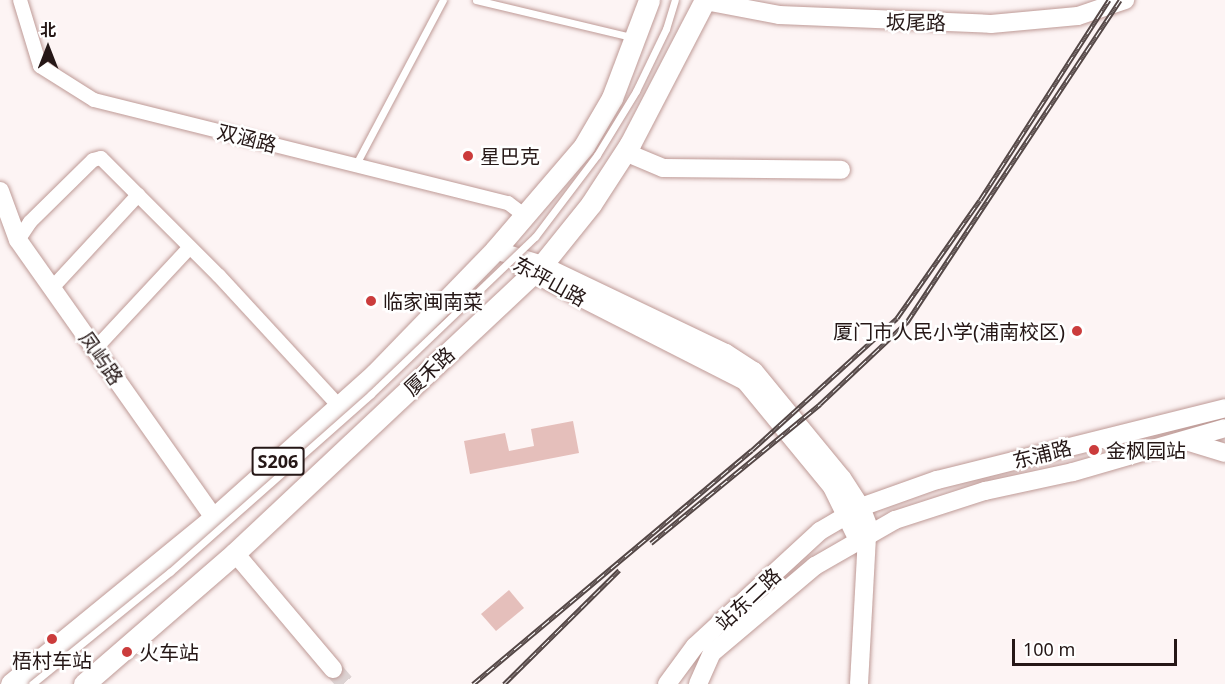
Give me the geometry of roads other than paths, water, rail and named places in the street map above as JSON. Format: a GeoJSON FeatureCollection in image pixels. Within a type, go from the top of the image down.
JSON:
{"type":"FeatureCollection","features":[{"type":"Feature","properties":{"kind":"main road","name":"S206"},"geometry":{"type":"LineString","coordinates":[[525,216],[584,146],[612,98],[649,0]]}},
{"type":"Feature","properties":{"kind":"main road","name":"坂尾路"},"geometry":{"type":"LineString","coordinates":[[705,1],[779,15],[831,20],[991,24],[1078,16],[1125,0]]}},
{"type":"Feature","properties":{"kind":"main road","name":"厦禾路"},"geometry":{"type":"LineString","coordinates":[[84,684],[235,553],[537,270],[591,204],[626,152],[705,1]]}},
{"type":"Feature","properties":{"kind":"main road"},"geometry":{"type":"LineString","coordinates":[[626,152],[663,168],[841,170]]}},
{"type":"Feature","properties":{"kind":"main road","name":"凤屿路"},"geometry":{"type":"LineString","coordinates":[[0,191],[9,242],[51,288],[214,518]]}},
{"type":"Feature","properties":{"kind":"main road","name":"厦禾路"},"geometry":{"type":"LineString","coordinates":[[10,684],[214,518],[339,406],[495,250],[525,216]]}},
{"type":"Feature","properties":{"kind":"main road","name":"东坪山路"},"geometry":{"type":"LineString","coordinates":[[495,250],[726,353],[754,371],[865,536]]}},
{"type":"Feature","properties":{"kind":"main road","name":"东浦路"},"geometry":{"type":"LineString","coordinates":[[849,514],[937,480],[1225,408]]}},
{"type":"Feature","properties":{"kind":"main road","name":"东浦路"},"geometry":{"type":"LineString","coordinates":[[682,684],[712,653],[824,560],[865,536],[923,509],[1225,428]]}},
{"type":"Feature","properties":{"kind":"main road"},"geometry":{"type":"LineString","coordinates":[[1181,440],[1225,453]]}},
{"type":"Feature","properties":{"kind":"main road","name":"站东二路"},"geometry":{"type":"LineString","coordinates":[[667,684],[695,646],[820,531],[849,514]]}},
{"type":"Feature","properties":{"kind":"main road"},"geometry":{"type":"LineString","coordinates":[[859,684],[865,536]]}},
{"type":"Feature","properties":{"kind":"main road"},"geometry":{"type":"LineString","coordinates":[[235,553],[333,669]]}},
{"type":"Feature","properties":{"kind":"main road"},"geometry":{"type":"LineString","coordinates":[[824,560],[845,560],[865,576]]}},
{"type":"Feature","properties":{"kind":"main road"},"geometry":{"type":"LineString","coordinates":[[698,684],[712,653]]}},
{"type":"Feature","properties":{"kind":"street","name":"双涵路"},"geometry":{"type":"LineString","coordinates":[[20,0],[40,66],[94,100],[508,203],[525,216]]}},
{"type":"Feature","properties":{"kind":"street"},"geometry":{"type":"LineString","coordinates":[[9,242],[93,160],[101,158],[190,248],[339,406]]}},
{"type":"Feature","properties":{"kind":"street"},"geometry":{"type":"LineString","coordinates":[[51,288],[138,195]]}},
{"type":"Feature","properties":{"kind":"street"},"geometry":{"type":"LineString","coordinates":[[95,350],[190,248]]}},
{"type":"Feature","properties":{"kind":"lane"},"geometry":{"type":"LineString","coordinates":[[355,166],[443,0]]}},
{"type":"Feature","properties":{"kind":"lane"},"geometry":{"type":"LineString","coordinates":[[476,0],[635,38]]}},
{"type":"Feature","properties":{"kind":"lane"},"geometry":{"type":"LineString","coordinates":[[32,684],[170,572],[362,401],[535,237],[597,154],[636,91],[666,29],[675,0]]}},
{"type":"Feature","properties":{"kind":"tunnel"},"geometry":{"type":"LineString","coordinates":[[333,669],[346,684]]}},
{"type":"Feature","properties":{"kind":"railway"},"geometry":{"type":"LineString","coordinates":[[473,684],[752,450],[897,318],[980,200],[1109,0]]}},
{"type":"Feature","properties":{"kind":"railway"},"geometry":{"type":"LineString","coordinates":[[651,543],[820,404],[907,322],[1120,0]]}},
{"type":"Feature","properties":{"kind":"railway"},"geometry":{"type":"LineString","coordinates":[[504,684],[619,570]]}},
{"type":"Feature","properties":{"kind":"place","name":"星巴克"},"geometry":{"type":"Point","coordinates":[468,156]}},
{"type":"Feature","properties":{"kind":"place","name":"临家闽南菜"},"geometry":{"type":"Point","coordinates":[371,301]}},
{"type":"Feature","properties":{"kind":"place","name":"厦门市人民小学(浦南校区)"},"geometry":{"type":"Point","coordinates":[1077,331]}},
{"type":"Feature","properties":{"kind":"place","name":"金枫园站"},"geometry":{"type":"Point","coordinates":[1094,450]}},
{"type":"Feature","properties":{"kind":"place","name":"梧村车站"},"geometry":{"type":"Point","coordinates":[52,639]}},
{"type":"Feature","properties":{"kind":"place","name":"火车站"},"geometry":{"type":"Point","coordinates":[127,652]}}]}
